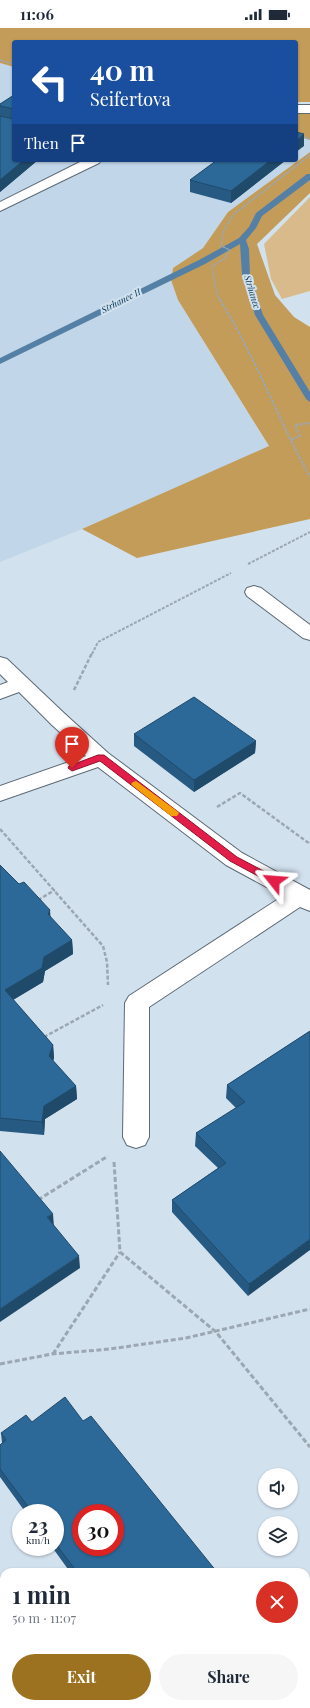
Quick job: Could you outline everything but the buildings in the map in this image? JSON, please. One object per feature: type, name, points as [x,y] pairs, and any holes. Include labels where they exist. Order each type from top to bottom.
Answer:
[{"type":"street","points":[[298,109],[310,109]]},
{"type":"street","points":[[0,207],[87,162]]},
{"type":"street","points":[[254,592],[310,634]]},
{"type":"street","points":[[0,663],[101,758],[234,859],[307,896]]},
{"type":"street","points":[[0,692],[22,684]]},
{"type":"street","points":[[0,794],[101,758]]},
{"type":"street","points":[[136,1137],[137,1002],[307,896]]},
{"type":"path","points":[[0,60],[12,63]]},
{"type":"path","points":[[310,155],[233,215],[223,232],[221,246],[230,250],[224,260],[212,266],[217,295],[235,324],[262,378],[290,440],[310,477]]},
{"type":"path","points":[[290,440],[300,436],[295,425],[310,422]]},
{"type":"path","points":[[246,565],[310,532]]},
{"type":"path","points":[[59,720],[98,642],[232,572]]},
{"type":"path","points":[[32,904],[55,890]]},
{"type":"path","points":[[38,1040],[108,1001]]},
{"type":"path","points":[[34,1202],[113,1152]]},
{"type":"path","points":[[52,1354],[120,1252]]},
{"type":"path","points":[[0,1364],[52,1354],[110,1349],[186,1338],[310,1309]]},
{"type":"shaded area","points":[[0,28],[310,28],[310,102],[298,102],[298,40],[12,40],[12,66],[0,63]]},
{"type":"shaded area","points":[[0,63],[12,66],[12,162],[296,162],[228,212],[203,248],[173,268],[171,280],[178,300],[269,447],[82,529],[0,562]]},
{"type":"shaded area","points":[[298,113],[310,113],[310,140],[298,137]]},
{"type":"shaded area","points":[[298,137],[310,140],[310,152],[298,161]]},
{"type":"shaded area","points":[[310,152],[310,193],[257,244],[275,295],[294,317],[310,327],[310,519],[137,558],[82,529],[269,446],[178,300],[171,280],[173,268],[203,248],[228,212]]},
{"type":"shaded area","points":[[310,197],[310,291],[282,299],[271,279],[264,244]]},
{"type":"waterway","name":"Strhanec","points":[[242,240],[252,228],[259,215],[310,176]]},
{"type":"waterway","name":"Strhanec II","points":[[0,361],[202,262],[242,240]]},
{"type":"waterway","name":"Strhanec","points":[[242,240],[245,249],[246,275],[259,315],[310,399]]},
{"type":"slow traffic","points":[[136,784],[174,813]]},
{"type":"route","points":[[72,768],[101,758],[234,859],[274,881]]}]
